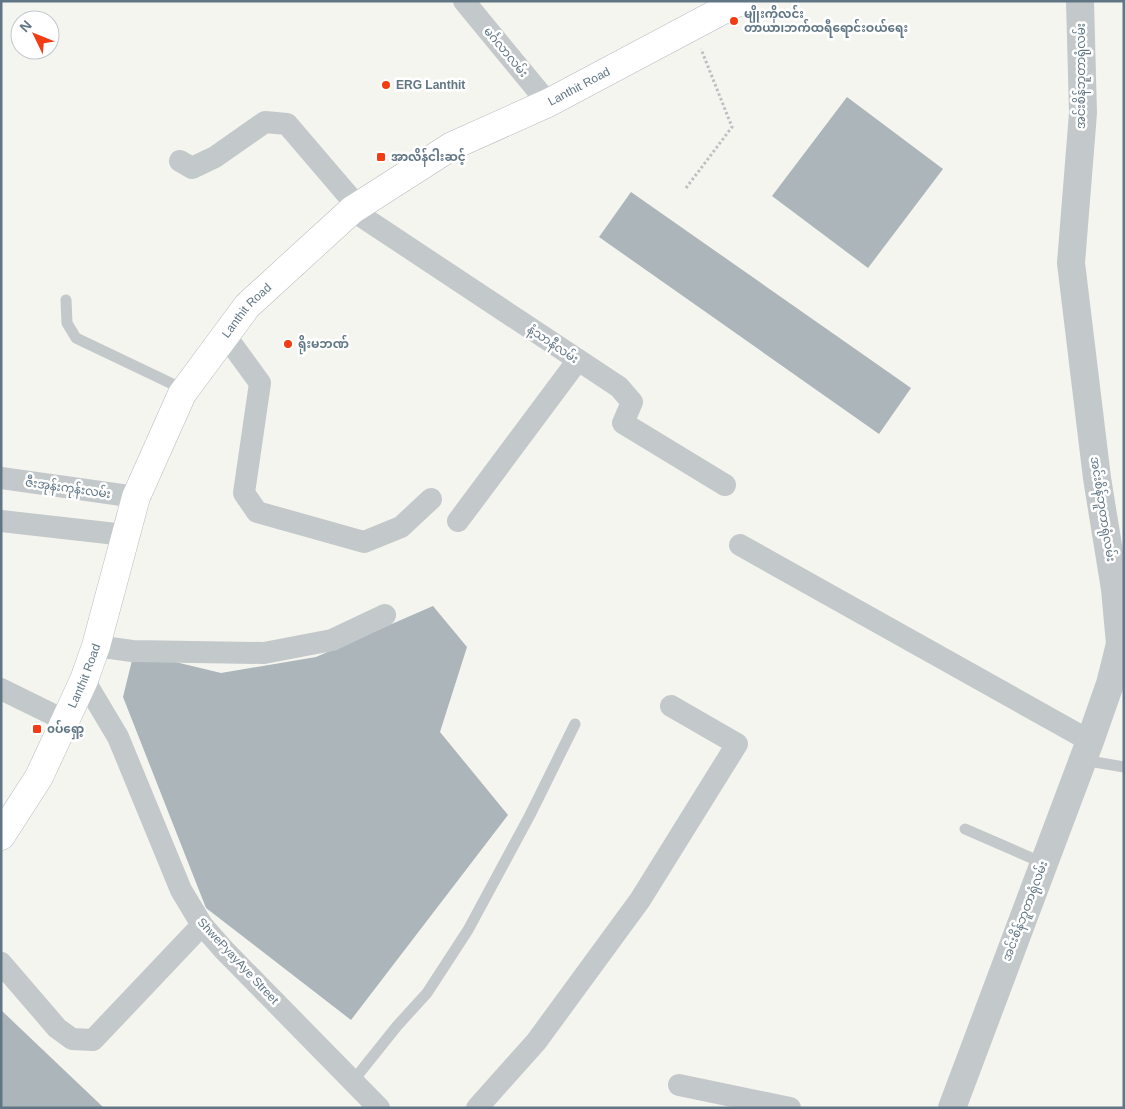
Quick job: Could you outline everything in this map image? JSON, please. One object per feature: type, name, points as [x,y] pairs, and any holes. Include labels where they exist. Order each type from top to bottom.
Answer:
[{"type":"main road","name":"Lanthit Road","points":[[1,836],[39,777],[84,680],[96,646],[136,497],[184,390],[247,306],[355,209],[452,146],[548,103],[740,1]]},
{"type":"street","name":"မင်္ဂလာလမ်း","points":[[464,1],[548,103]]},
{"type":"street","name":"အင်းစိန်ဘူတာရုံလမ်း","points":[[952,1108],[1086,751],[1117,682],[1120,644],[1116,598],[1097,478],[1071,263],[1083,113],[1080,1]]},
{"type":"street","name":"နံ့သာနီလမ်း","points":[[180,161],[192,168],[215,157],[266,122],[287,124],[355,209],[619,387],[632,402],[623,423],[725,485]]},
{"type":"street","points":[[225,335],[260,383],[244,492],[257,512],[364,542],[401,527],[430,499]]},
{"type":"street","points":[[458,521],[578,360]]},
{"type":"street","name":"ဇီးအုန်းကုန်းလမ်း","points":[[1,478],[136,497]]},
{"type":"street","points":[[1,521],[126,534]]},
{"type":"street","points":[[740,544],[1086,751]]},
{"type":"street","points":[[96,646],[132,651],[264,653],[332,640],[385,615]]},
{"type":"street","name":"ShwePyayAye Street","points":[[84,680],[118,737],[181,890],[202,925],[379,1108]]},
{"type":"street","points":[[1,689],[66,721]]},
{"type":"street","points":[[477,1108],[536,1042],[640,900],[737,744],[671,706]]},
{"type":"street","points":[[1,963],[57,1028],[72,1038],[93,1040],[202,925]]},
{"type":"street","points":[[679,1084],[790,1108]]},
{"type":"lane","points":[[66,300],[67,323],[76,338],[184,390]]},
{"type":"lane","points":[[353,1081],[396,1026],[428,993],[468,930],[530,815],[575,724]]},
{"type":"lane","points":[[1086,751],[1124,767]]},
{"type":"lane","points":[[964,829],[1044,863]]},
{"type":"path","points":[[686,188],[732,127],[692,27]]},
{"type":"building","points":[[847,97],[943,169],[868,268],[772,196]]},
{"type":"building","points":[[631,192],[911,388],[879,434],[599,237]]},
{"type":"building","points":[[433,606],[467,647],[440,732],[508,815],[351,1020],[206,908],[123,697],[134,652],[221,673],[316,657]]},
{"type":"building","points":[[1,1010],[104,1108],[1,1108]]},
{"type":"place","name":"မျိုးကိုလင်း တာယာ၊ဘက်ထရီရောင်းဝယ်ရေး","points":[[734,21]]},
{"type":"place","name":"ERG Lanthit","points":[[386,85]]},
{"type":"place","name":"အာလိန်ငါးဆင့်","points":[[381,157]]},
{"type":"place","name":"ရိုးမဘဏ်","points":[[288,344]]},
{"type":"place","name":"၀ပ်ရှော့","points":[[37,729]]}]
